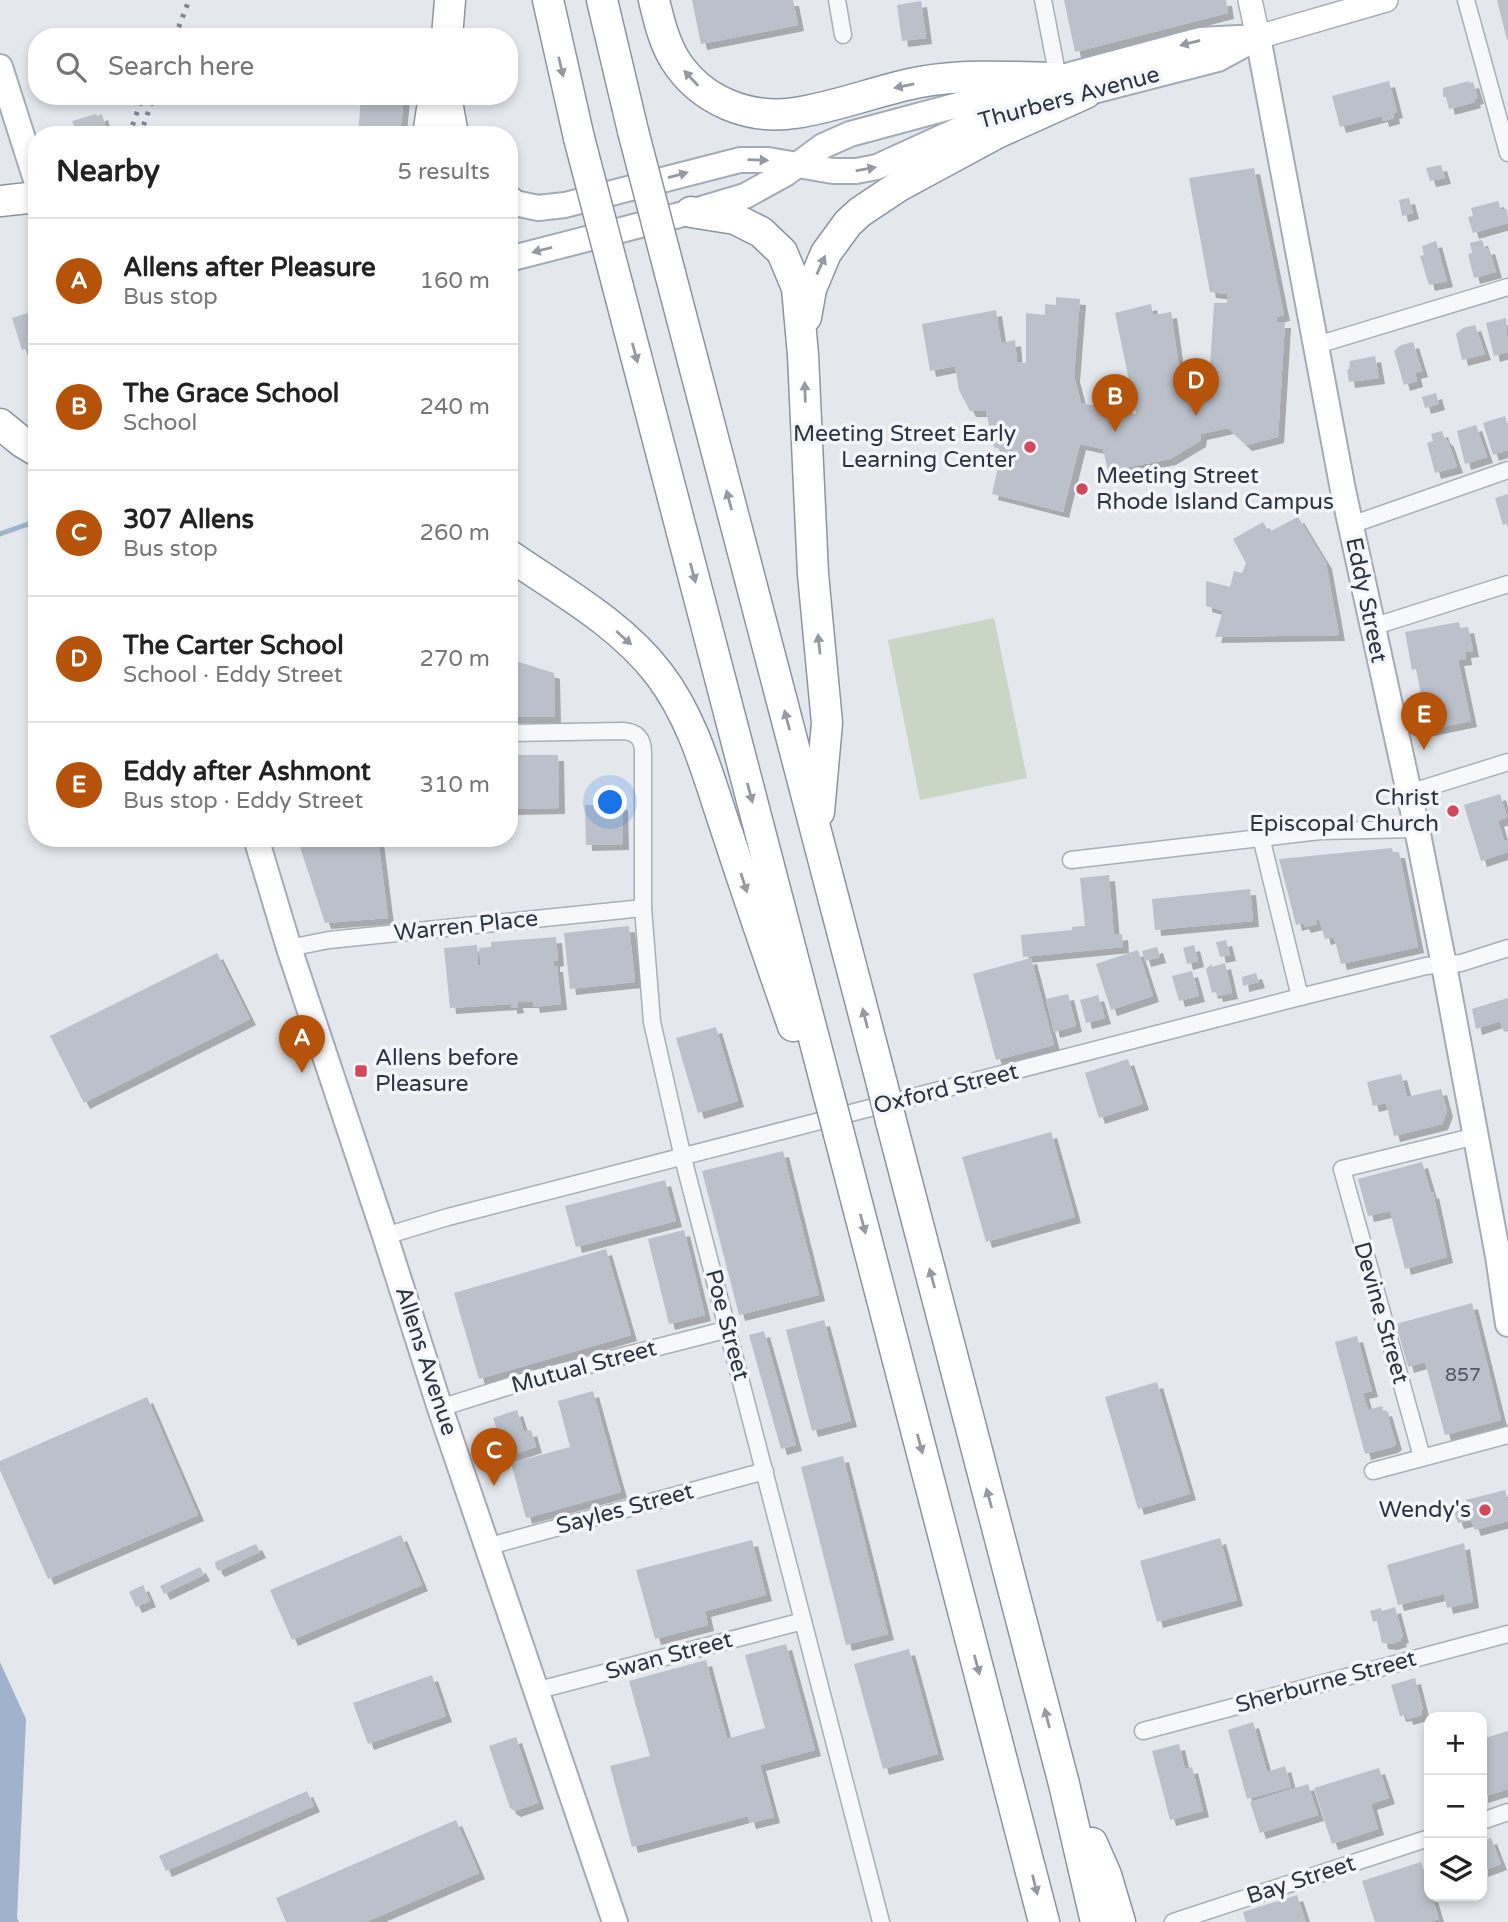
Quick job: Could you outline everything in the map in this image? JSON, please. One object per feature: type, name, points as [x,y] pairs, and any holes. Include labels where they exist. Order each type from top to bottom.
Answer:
[{"type":"highway","points":[[448,28],[450,0]]},
{"type":"highway","points":[[548,0],[579,138],[824,1097]]},
{"type":"highway","points":[[602,0],[633,131],[1064,1784],[1096,1922]]},
{"type":"highway","points":[[654,0],[667,43],[686,74],[727,105],[759,114],[775,115],[812,110],[891,88],[940,80],[1058,78]]},
{"type":"highway","points":[[803,355],[811,289],[826,253],[854,218],[885,194],[997,133],[1086,93]]},
{"type":"highway","points":[[429,126],[433,105]]},
{"type":"highway","points":[[448,105],[451,126]]},
{"type":"highway","points":[[0,201],[28,198]]},
{"type":"highway","points":[[691,212],[745,222],[769,238],[782,252],[797,288],[803,355],[813,574],[827,723],[817,834]]},
{"type":"highway","points":[[0,424],[28,445]]},
{"type":"highway","points":[[518,561],[598,617],[631,644],[670,690],[688,722],[824,1097],[854,1191],[1044,1922]]},
{"type":"highway","points":[[518,581],[555,594],[598,617]]},
{"type":"highway","points":[[1064,1784],[1106,1875],[1121,1922]]},
{"type":"main road","name":"Eddy Street","points":[[1250,0],[1351,525],[1417,829],[1476,1136],[1503,1255],[1508,1324]]},
{"type":"main road","name":"Thurbers Avenue","points":[[518,257],[691,212],[745,195],[772,182],[823,146],[850,134],[1200,40],[1258,37],[1385,0]]},
{"type":"main road","name":"Thurbers Avenue","points":[[518,204],[538,208],[565,205],[740,160],[768,160],[845,171],[877,167],[1007,110],[1218,60],[1258,37]]},
{"type":"main road","points":[[0,67],[28,155]]},
{"type":"main road","name":"Allens Avenue","points":[[259,847],[289,948],[440,1408],[614,1922]]},
{"type":"street","points":[[837,0],[843,34]]},
{"type":"street","points":[[1044,0],[1058,78]]},
{"type":"street","points":[[1466,0],[1508,153]]},
{"type":"street","points":[[1317,345],[1508,287]]},
{"type":"street","points":[[1351,525],[1508,470]]},
{"type":"street","points":[[1372,627],[1508,584]]},
{"type":"street","name":"Poe Street","points":[[518,733],[623,731],[638,736],[643,746],[643,908],[650,1010],[683,1158],[881,1922]]},
{"type":"street","points":[[1409,793],[1508,762]]},
{"type":"street","points":[[1071,860],[1261,836],[1320,831],[1417,829]]},
{"type":"street","points":[[1261,836],[1300,997]]},
{"type":"street","name":"Warren Place","points":[[289,948],[329,940],[643,908]]},
{"type":"street","name":"Oxford Street","points":[[385,1236],[448,1217],[1300,997],[1426,966],[1461,963],[1508,948]]},
{"type":"street","name":"Devine Street","points":[[1422,1457],[1342,1169],[1476,1136]]},
{"type":"street","name":"Mutual Street","points":[[440,1408],[529,1380],[729,1329]]},
{"type":"street","points":[[1373,1471],[1508,1435]]},
{"type":"street","name":"Sayles Street","points":[[486,1547],[765,1471]]},
{"type":"street","name":"Swan Street","points":[[535,1691],[803,1621]]},
{"type":"street","name":"Sherburne Street","points":[[1143,1731],[1508,1634]]},
{"type":"street","points":[[1487,1819],[1508,1812]]},
{"type":"street","name":"Bay Street","points":[[1173,1922],[1424,1840]]},
{"type":"green space","points":[[994,618],[1027,778],[920,800],[888,640]]},
{"type":"water","points":[[0,1662],[26,1719],[17,1918],[19,1922],[0,1922]]},
{"type":"building","points":[[692,0],[793,0],[798,25],[701,44]]},
{"type":"building","points":[[1064,0],[1226,0],[1228,13],[1075,52]]},
{"type":"building","points":[[1497,0],[1508,0],[1508,40],[1507,40]]},
{"type":"building","points":[[921,1],[926,38],[902,41],[897,5]]},
{"type":"building","points":[[1389,81],[1397,112],[1393,113],[1394,118],[1383,121],[1382,116],[1340,127],[1332,96]]},
{"type":"building","points":[[1473,82],[1478,98],[1474,99],[1475,102],[1449,109],[1446,97],[1443,97],[1443,88]]},
{"type":"building","points":[[360,105],[403,105],[401,126],[359,126]]},
{"type":"building","points":[[102,114],[105,126],[74,126],[72,121]]},
{"type":"building","points":[[1441,165],[1445,178],[1430,181],[1426,168]]},
{"type":"building","points":[[1254,168],[1284,315],[1276,317],[1277,322],[1285,322],[1278,437],[1246,445],[1228,428],[1201,434],[1200,441],[1170,459],[1108,471],[1103,449],[1080,444],[1063,512],[992,494],[1002,450],[994,447],[986,411],[970,411],[959,390],[955,366],[930,371],[922,324],[996,310],[1001,343],[1015,340],[1017,362],[1026,363],[1026,313],[1045,315],[1045,304],[1056,305],[1056,297],[1080,299],[1074,376],[1081,403],[1136,414],[1115,313],[1151,304],[1153,315],[1171,312],[1178,361],[1194,402],[1208,399],[1214,303],[1227,303],[1227,294],[1210,292],[1189,178]]},
{"type":"building","points":[[1409,198],[1413,213],[1402,216],[1399,200]]},
{"type":"building","points":[[1498,201],[1501,210],[1507,209],[1508,223],[1473,233],[1468,217],[1473,216],[1471,208]]},
{"type":"building","points":[[1482,240],[1485,249],[1489,248],[1496,272],[1474,278],[1468,254],[1472,253],[1470,243]]},
{"type":"building","points":[[1436,241],[1447,281],[1429,285],[1420,256],[1424,255],[1422,246]]},
{"type":"building","points":[[28,313],[28,348],[22,350],[12,318]]},
{"type":"building","points":[[1506,318],[1508,352],[1494,356],[1486,323]]},
{"type":"building","points":[[1475,325],[1485,354],[1462,360],[1456,334],[1463,328]]},
{"type":"building","points":[[1413,342],[1422,371],[1415,373],[1417,381],[1404,385],[1394,351],[1401,345]]},
{"type":"building","points":[[1375,356],[1379,378],[1349,382],[1347,370],[1350,361]]},
{"type":"building","points":[[1436,393],[1439,404],[1425,408],[1422,397]]},
{"type":"building","points":[[1505,416],[1508,450],[1493,455],[1483,423]]},
{"type":"building","points":[[1476,425],[1487,457],[1465,464],[1457,431]]},
{"type":"building","points":[[1442,431],[1457,467],[1435,473],[1427,443],[1433,441],[1431,434]]},
{"type":"building","points":[[1508,494],[1508,523],[1503,525],[1495,498]]},
{"type":"building","points":[[1298,517],[1326,563],[1339,635],[1215,637],[1223,611],[1206,606],[1206,581],[1230,587],[1234,571],[1242,573],[1246,563],[1233,539],[1263,522],[1269,532]]},
{"type":"building","points":[[1459,622],[1460,628],[1468,627],[1473,651],[1465,652],[1466,659],[1458,660],[1471,721],[1428,730],[1416,669],[1412,670],[1405,632]]},
{"type":"building","points":[[518,662],[554,673],[555,717],[518,717]]},
{"type":"building","points":[[518,755],[558,755],[559,808],[518,809]]},
{"type":"building","points":[[1500,794],[1507,817],[1498,821],[1504,841],[1508,840],[1508,852],[1481,861],[1464,805]]},
{"type":"building","points":[[622,804],[623,844],[586,845],[585,805]]},
{"type":"building","points":[[300,847],[379,847],[388,918],[325,923]]},
{"type":"building","points":[[1392,848],[1393,852],[1399,852],[1418,947],[1341,964],[1334,937],[1325,939],[1319,919],[1316,920],[1317,924],[1305,927],[1303,923],[1296,925],[1279,859]]},
{"type":"building","points":[[1109,875],[1114,935],[1122,934],[1123,947],[1023,957],[1021,935],[1072,930],[1072,927],[1085,926],[1080,878]]},
{"type":"building","points":[[1250,889],[1253,921],[1155,930],[1152,899]]},
{"type":"building","points":[[629,926],[635,982],[570,989],[564,933]]},
{"type":"building","points":[[556,937],[558,960],[554,961],[554,966],[557,966],[561,1004],[534,1007],[533,1002],[517,1002],[518,1007],[511,1008],[511,1004],[450,1008],[444,948],[477,945],[478,965],[481,965],[479,948],[491,947],[491,942]]},
{"type":"building","points":[[1226,940],[1230,955],[1220,957],[1216,942]]},
{"type":"building","points":[[1194,945],[1198,961],[1187,964],[1183,948]]},
{"type":"building","points":[[1157,947],[1160,957],[1145,961],[1142,951]]},
{"type":"building","points":[[1138,950],[1153,996],[1111,1010],[1096,964]]},
{"type":"building","points":[[217,953],[250,1019],[84,1103],[50,1036]]},
{"type":"building","points":[[1031,958],[1054,1045],[996,1060],[973,974]]},
{"type":"building","points":[[1225,963],[1232,993],[1217,996],[1216,992],[1212,993],[1206,969],[1212,964],[1212,967]]},
{"type":"building","points":[[1192,971],[1199,996],[1179,1001],[1172,976]]},
{"type":"building","points":[[1256,973],[1259,982],[1243,986],[1242,977]]},
{"type":"building","points":[[1068,994],[1076,1026],[1054,1032],[1046,999]]},
{"type":"building","points":[[1098,995],[1105,1018],[1086,1023],[1080,1000]]},
{"type":"building","points":[[1508,998],[1508,1031],[1504,1032],[1500,1021],[1476,1029],[1472,1009]]},
{"type":"building","points":[[716,1027],[738,1101],[698,1113],[676,1038]]},
{"type":"building","points":[[1128,1059],[1143,1104],[1099,1118],[1085,1073]]},
{"type":"building","points":[[1401,1074],[1407,1097],[1441,1089],[1447,1111],[1442,1124],[1394,1136],[1386,1103],[1373,1106],[1367,1082]]},
{"type":"building","points":[[1051,1132],[1075,1217],[986,1242],[962,1157]]},
{"type":"building","points":[[783,1151],[819,1295],[739,1315],[702,1171]]},
{"type":"building","points":[[1422,1162],[1431,1193],[1433,1192],[1447,1257],[1405,1269],[1390,1211],[1368,1216],[1358,1179]]},
{"type":"building","points":[[665,1180],[676,1221],[576,1247],[565,1206]]},
{"type":"building","points":[[684,1230],[705,1315],[669,1324],[648,1239]]},
{"type":"building","points":[[606,1249],[631,1335],[479,1379],[454,1293]]},
{"type":"building","points":[[1472,1303],[1501,1420],[1445,1435],[1425,1362],[1408,1367],[1396,1324]]},
{"type":"building","points":[[824,1320],[851,1421],[812,1431],[786,1330]]},
{"type":"building","points":[[764,1331],[796,1445],[781,1449],[749,1335]]},
{"type":"building","points":[[1357,1336],[1372,1391],[1363,1393],[1368,1410],[1382,1406],[1383,1411],[1386,1410],[1396,1444],[1365,1454],[1335,1342]]},
{"type":"building","points":[[1157,1382],[1190,1494],[1138,1509],[1105,1397]]},
{"type":"building","points":[[593,1391],[621,1492],[526,1518],[511,1463],[570,1447],[558,1401]]},
{"type":"building","points":[[147,1397],[198,1515],[48,1579],[0,1470],[0,1461]]},
{"type":"building","points":[[517,1410],[524,1432],[531,1430],[536,1447],[506,1457],[493,1418]]},
{"type":"building","points":[[843,1456],[888,1634],[846,1645],[801,1467]]},
{"type":"building","name":"Wendy's","points":[[1505,1490],[1508,1521],[1475,1530],[1471,1520],[1458,1523],[1454,1512],[1468,1508],[1466,1500]]},
{"type":"building","points":[[401,1535],[422,1585],[292,1640],[270,1590]]},
{"type":"building","points":[[1220,1538],[1237,1600],[1157,1622],[1140,1561]]},
{"type":"building","points":[[752,1540],[766,1595],[705,1611],[708,1625],[655,1639],[636,1570]]},
{"type":"building","points":[[1464,1543],[1473,1602],[1447,1608],[1444,1594],[1398,1605],[1387,1565]]},
{"type":"building","points":[[256,1544],[260,1552],[219,1571],[216,1568],[215,1562]]},
{"type":"building","points":[[200,1567],[204,1575],[164,1594],[160,1586]]},
{"type":"building","points":[[143,1585],[150,1601],[136,1607],[129,1592]]},
{"type":"building","points":[[1395,1607],[1403,1637],[1400,1638],[1401,1641],[1391,1644],[1382,1643],[1377,1621],[1373,1622],[1370,1611]]},
{"type":"building","points":[[786,1644],[815,1750],[760,1765],[774,1817],[750,1823],[748,1816],[632,1847],[610,1766],[650,1756],[629,1681],[706,1660],[727,1739],[765,1728],[745,1655]]},
{"type":"building","points":[[909,1649],[938,1754],[883,1769],[854,1664]]},
{"type":"building","points":[[432,1675],[446,1716],[368,1744],[353,1703]]},
{"type":"building","points":[[1415,1678],[1423,1710],[1422,1715],[1407,1719],[1406,1715],[1400,1716],[1391,1685]]},
{"type":"building","points":[[1253,1722],[1267,1772],[1285,1766],[1291,1787],[1247,1799],[1228,1730]]},
{"type":"building","points":[[1508,1731],[1508,1789],[1487,1795],[1487,1775],[1487,1737]]},
{"type":"building","points":[[516,1737],[538,1803],[515,1811],[510,1808],[489,1746]]},
{"type":"building","points":[[1179,1744],[1185,1769],[1192,1767],[1203,1811],[1170,1820],[1152,1751]]},
{"type":"building","points":[[1379,1768],[1389,1798],[1371,1804],[1378,1829],[1332,1844],[1314,1788]]},
{"type":"building","points":[[1308,1784],[1318,1815],[1260,1833],[1250,1802]]},
{"type":"building","points":[[307,1791],[314,1806],[166,1871],[159,1856]]},
{"type":"building","points":[[456,1820],[479,1873],[366,1922],[286,1922],[276,1898]]},
{"type":"building","points":[[1491,1838],[1501,1864],[1487,1869],[1487,1839]]},
{"type":"building","points":[[1421,1862],[1424,1872],[1424,1901],[1434,1901],[1439,1919],[1429,1922],[1375,1922],[1362,1881]]},
{"type":"building","points":[[1297,1895],[1306,1922],[1246,1922],[1243,1912]]},
{"type":"waterway","points":[[0,534],[28,524]]},
{"type":"railway","points":[[178,28],[189,0]]},
{"type":"railway","points":[[132,126],[140,105]]},
{"type":"railway","points":[[143,126],[151,105]]},
{"type":"place","name":"The Carter School","points":[[1196,416]]},
{"type":"place","name":"The Grace School","points":[[1115,432]]},
{"type":"place","name":"Meeting Street Early Learning Center","points":[[1030,447]]},
{"type":"place","name":"Meeting Street Rhode Island Campus","points":[[1082,489]]},
{"type":"place","name":"Eddy after Ashmont","points":[[1424,750]]},
{"type":"place","name":"Christ Episcopal Church","points":[[1453,811]]},
{"type":"place","name":"Allens before Pleasure","points":[[361,1071]]},
{"type":"place","name":"Allens after Pleasure","points":[[302,1073]]},
{"type":"place","name":"307 Allens","points":[[494,1486]]},
{"type":"place","name":"Wendy's","points":[[1485,1510]]}]
